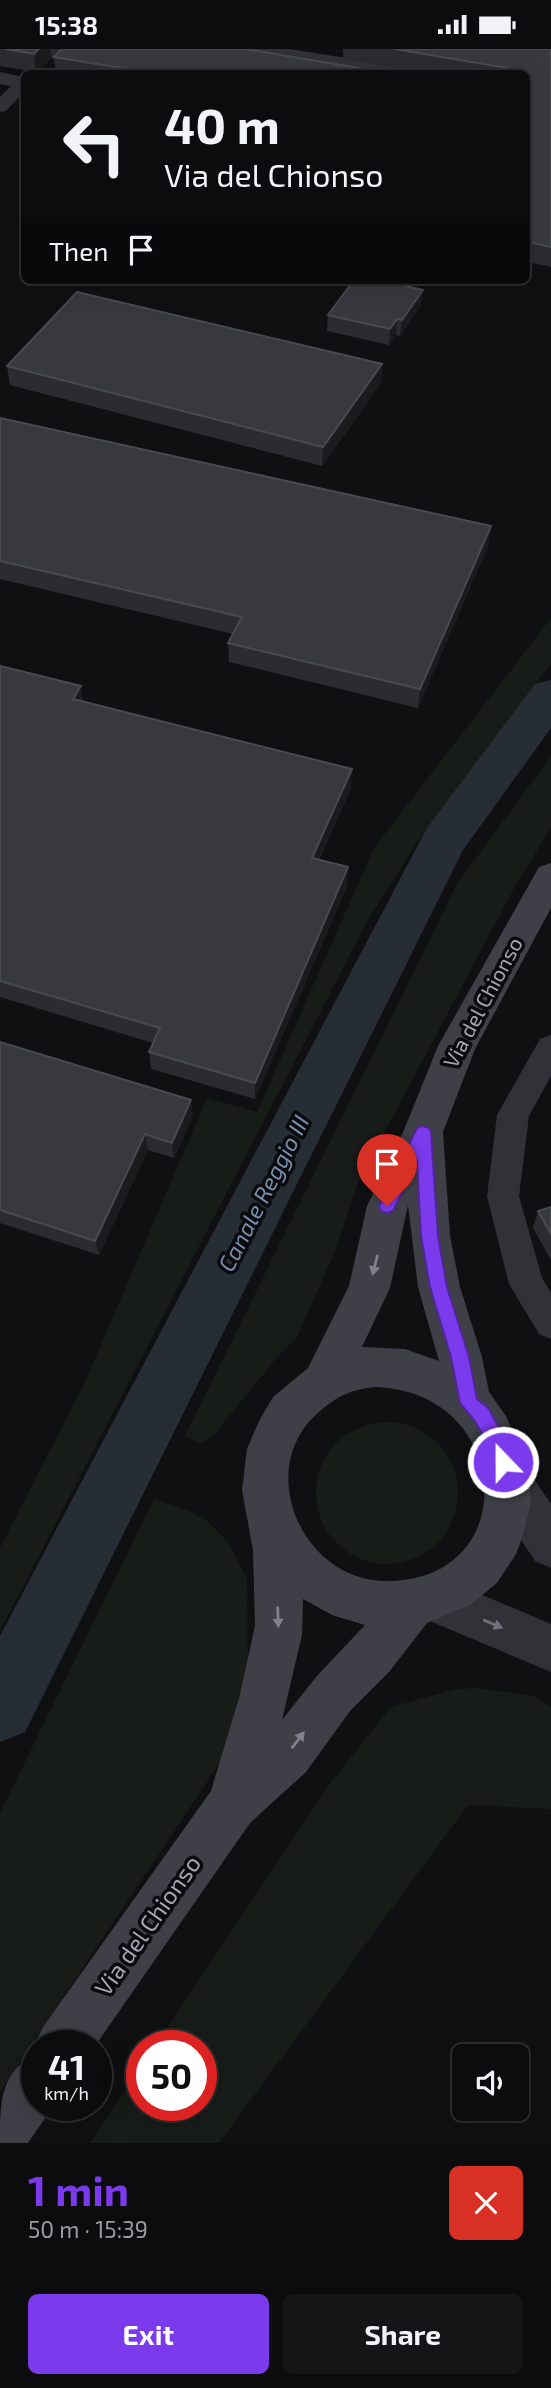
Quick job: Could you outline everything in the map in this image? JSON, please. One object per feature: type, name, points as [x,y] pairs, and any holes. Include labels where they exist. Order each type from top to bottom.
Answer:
[{"type":"main road","name":"Via del Chionso","points":[[324,1381],[369,1288],[387,1206],[423,1132],[457,1046],[551,876]]},
{"type":"main road","name":"Via del Chionso","points":[[423,1132],[429,1236],[439,1287],[460,1357],[469,1403]]},
{"type":"main road","name":"Via del Chionso","points":[[232,1805],[263,1706],[279,1627],[273,1525],[265,1490],[267,1457],[285,1417],[299,1399],[324,1381],[356,1369],[391,1366],[424,1373],[456,1390],[481,1414],[499,1445],[508,1480],[507,1510],[499,1538],[462,1585],[423,1602],[376,1606],[343,1597],[313,1579],[289,1554],[273,1525]]},
{"type":"main road","name":"Via del Chionso","points":[[73,2030],[232,1805],[288,1753],[333,1694],[423,1602]]},
{"type":"main road","points":[[0,2134],[21,2104]]},
{"type":"street","points":[[250,49],[380,70]]},
{"type":"street","points":[[0,79],[21,82]]},
{"type":"street","points":[[508,1480],[551,1545]]},
{"type":"street","points":[[423,1602],[551,1648]]},
{"type":"lane","points":[[0,107],[21,86]]},
{"type":"lane","points":[[551,1048],[513,1115],[503,1196],[526,1284],[551,1322]]},
{"type":"shaded area","points":[[551,618],[551,663],[418,841],[369,918],[0,1631],[0,1548],[86,1380],[207,1098],[257,1112],[374,848]]},
{"type":"shaded area","points":[[551,756],[551,828],[518,881],[357,1184],[336,1249],[296,1339],[278,1356],[213,1436],[200,1443],[185,1436],[457,884]]},
{"type":"shaded area","points":[[387,1422],[414,1428],[437,1443],[452,1466],[458,1493],[452,1520],[437,1543],[414,1558],[387,1564],[360,1558],[337,1543],[322,1520],[316,1493],[322,1466],[337,1443],[360,1428]]},
{"type":"shaded area","points":[[154,1499],[190,1511],[208,1522],[228,1542],[247,1580],[248,1691],[219,1764],[41,2030],[21,2030],[21,2061],[0,2092],[0,1813]]},
{"type":"shaded area","points":[[478,1688],[533,1696],[551,1706],[551,1809],[468,1805],[219,2143],[90,2143],[105,2121],[112,2121],[112,2110],[126,2089],[126,2121],[217,2121],[217,2030],[166,2030],[332,1781],[391,1707],[456,1689]]},
{"type":"building","points":[[5,49],[39,49],[34,54]]},
{"type":"building","points":[[62,49],[245,49],[359,68],[134,70],[54,57]]},
{"type":"building","points":[[395,49],[551,49],[551,247],[530,243],[530,70]]},
{"type":"building","points":[[351,284],[397,284],[423,290],[402,320],[397,319],[390,329],[328,315]]},
{"type":"building","points":[[77,292],[382,364],[323,447],[7,366]]},
{"type":"building","points":[[0,418],[491,526],[420,689],[228,643],[242,617],[0,561]]},
{"type":"building","points":[[0,666],[81,686],[73,699],[352,769],[312,858],[348,867],[255,1083],[149,1052],[160,1028],[0,981]]},
{"type":"building","points":[[0,1042],[191,1100],[172,1143],[145,1134],[95,1241],[0,1210]]},
{"type":"building","points":[[551,1207],[551,1234],[538,1211]]},
{"type":"waterway","name":"Canale Reggio III","points":[[0,1707],[444,841],[551,695]]},
{"type":"route","points":[[387,1206],[423,1132],[429,1192],[429,1236],[439,1287],[460,1357],[469,1403],[481,1414],[499,1445],[503,1462]]}]
